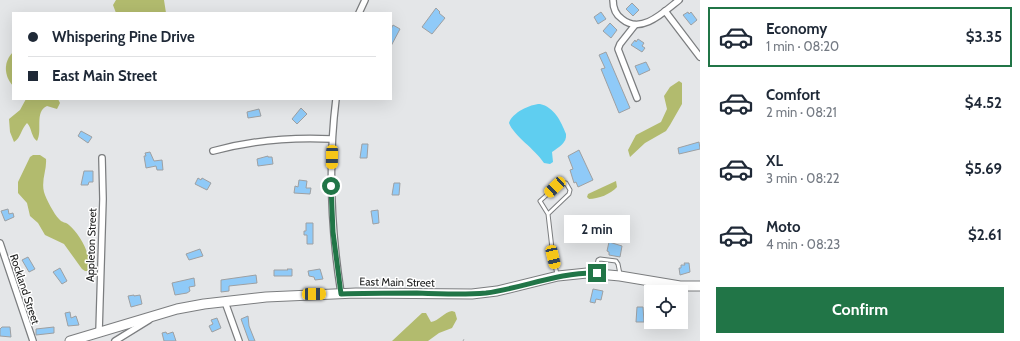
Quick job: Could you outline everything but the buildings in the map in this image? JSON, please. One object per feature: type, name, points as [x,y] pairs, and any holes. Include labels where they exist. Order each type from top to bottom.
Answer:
[{"type":"main road","name":"East Main Street","points":[[71,341],[159,314],[188,307],[282,296],[484,293],[558,276],[595,273],[680,286],[700,286]]},
{"type":"street","points":[[359,12],[364,0]]},
{"type":"street","points":[[613,0],[614,8],[619,17],[627,23],[635,25],[647,22],[679,0]]},
{"type":"street","points":[[665,11],[700,57]]},
{"type":"street","points":[[635,25],[620,44],[618,49],[636,98]]},
{"type":"street","points":[[336,100],[332,139],[331,186],[333,232],[341,294]]},
{"type":"street","points":[[213,151],[267,140],[309,138],[332,139]]},
{"type":"street","name":"Appleton Street","points":[[99,332],[103,199],[102,158]]},
{"type":"street","name":"Rockland Street","points":[[0,243],[33,341]]},
{"type":"street","points":[[225,302],[239,341]]},
{"type":"street","points":[[115,341],[159,314]]},
{"type":"lane","points":[[548,214],[569,194],[570,190],[566,183],[559,184],[540,201],[548,214],[553,257],[558,276]]},
{"type":"lane","points":[[595,273],[598,260],[600,259],[616,261],[620,276]]},
{"type":"green space","points":[[116,0],[164,0],[166,12],[116,12],[113,5]]},
{"type":"green space","points":[[12,53],[12,85],[6,73],[6,65]]},
{"type":"green space","points":[[679,81],[682,83],[682,104],[670,125],[666,131],[645,143],[630,157],[628,150],[636,135],[661,122],[667,109],[664,96],[670,87]]},
{"type":"green space","points":[[25,100],[58,100],[60,103],[57,109],[47,106],[43,109],[40,117],[39,137],[37,141],[27,123],[14,142],[10,132],[9,119],[20,110]]},
{"type":"green space","points":[[33,155],[40,155],[46,159],[43,183],[45,195],[57,217],[68,224],[81,240],[89,259],[88,271],[82,269],[64,244],[45,235],[38,223],[30,216],[27,203],[18,193],[18,182],[30,157]]},
{"type":"green space","points":[[616,181],[617,187],[608,194],[593,199],[589,199],[587,197],[588,194]]},
{"type":"green space","points":[[452,311],[455,312],[457,319],[452,328],[439,333],[428,341],[392,341],[422,313],[426,313],[431,322]]},
{"type":"water","points":[[536,104],[540,104],[553,111],[562,124],[566,134],[564,142],[552,152],[553,162],[550,164],[544,163],[515,133],[509,123],[517,113]]},
{"type":"route","points":[[331,186],[333,232],[341,294],[484,293],[567,274],[597,273]]}]
